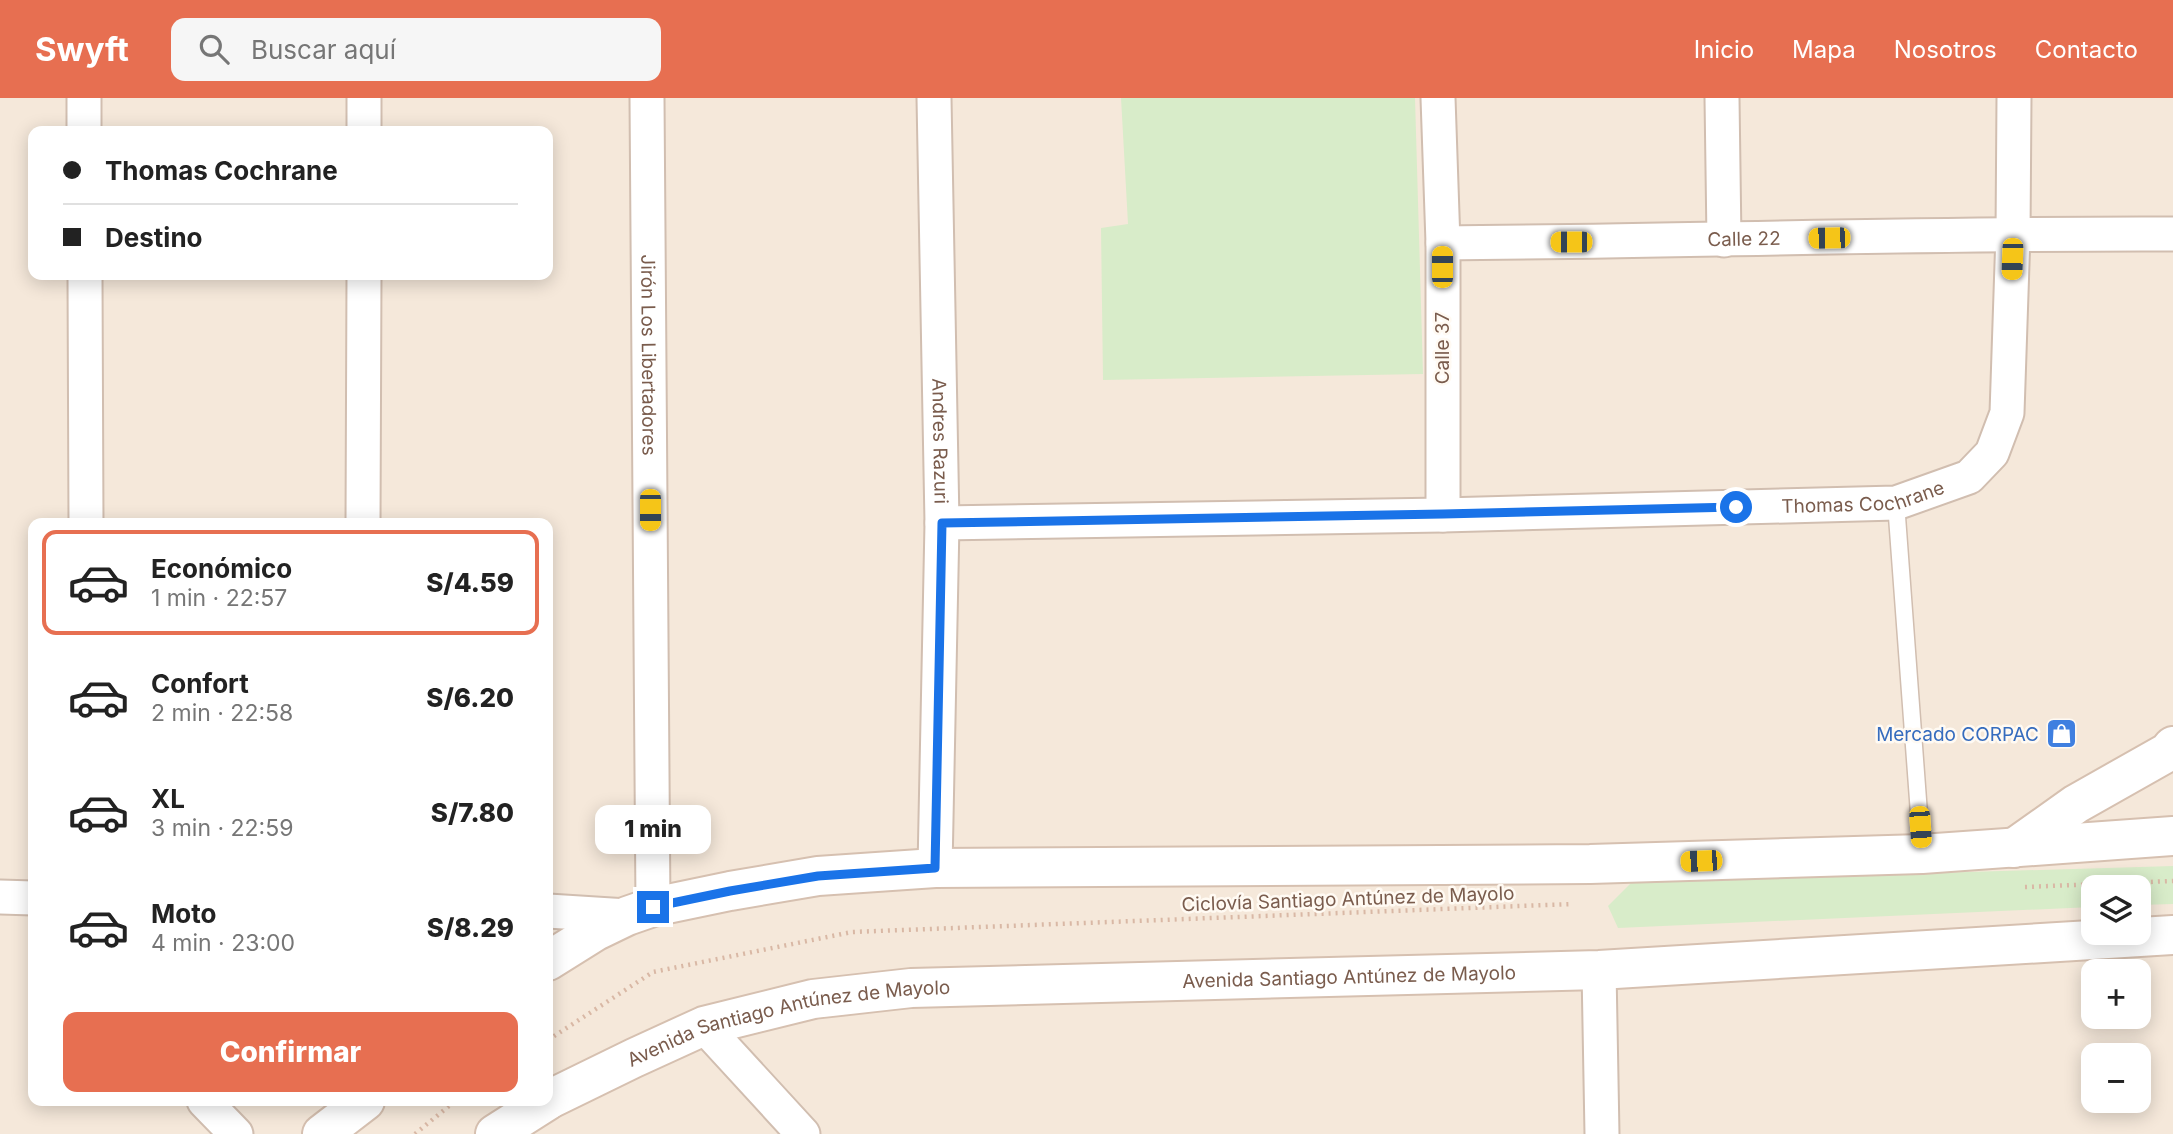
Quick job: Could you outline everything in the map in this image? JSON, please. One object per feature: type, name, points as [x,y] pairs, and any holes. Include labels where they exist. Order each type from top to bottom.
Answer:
[{"type":"main road","points":[[2014,848],[2076,804],[2168,752],[2173,746]]},
{"type":"main road","points":[[553,958],[596,931],[640,912],[730,891],[818,876],[935,868],[1590,864],[1922,854],[2173,836]]},
{"type":"main road","name":"Avenida Santiago Antúnez de Mayolo","points":[[2151,936],[2173,935]]},
{"type":"main road","name":"Avenida Santiago Antúnez de Mayolo","points":[[553,1098],[704,1026],[813,999],[911,988],[1599,970],[2081,940]]},
{"type":"main road","points":[[2120,945],[2173,958]]},
{"type":"main road","points":[[322,1134],[358,1106]]},
{"type":"main road","name":"Avenida Santiago Antúnez de Mayolo","points":[[495,1134],[539,1106]]},
{"type":"street","points":[[84,98],[84,126]]},
{"type":"street","points":[[364,98],[364,126]]},
{"type":"street","name":"Jirón Los Libertadores","points":[[640,912],[647,98]]},
{"type":"street","name":"Andres Razuri","points":[[934,98],[942,523],[935,868]]},
{"type":"street","name":"Calle 37","points":[[1438,98],[1443,243],[1443,514]]},
{"type":"street","points":[[1722,98],[1724,240]]},
{"type":"street","name":"Thomas Cochrane","points":[[942,523],[1896,503],[1969,477],[1992,453],[2007,413],[2014,98]]},
{"type":"street","name":"Calle 22","points":[[1443,243],[2173,234]]},
{"type":"street","points":[[85,280],[86,518]]},
{"type":"street","points":[[363,518],[364,280]]},
{"type":"street","points":[[0,897],[28,898]]},
{"type":"street","points":[[553,911],[640,912]]},
{"type":"street","points":[[1599,970],[1602,1134]]},
{"type":"street","points":[[704,1026],[803,1134]]},
{"type":"street","points":[[209,1106],[236,1134]]},
{"type":"lane","points":[[1896,503],[1922,854]]},
{"type":"path","points":[[2020,887],[2173,881]]},
{"type":"path","name":"Ciclovía Santiago Antúnez de Mayolo","points":[[553,1037],[653,972],[852,932],[1575,904]]},
{"type":"path","points":[[415,1134],[449,1106]]},
{"type":"shaded area","points":[[0,98],[2173,98],[2173,1134],[0,1134]]},
{"type":"green space","points":[[1121,98],[1415,98],[1423,374],[1103,380],[1101,228],[1128,224]]},
{"type":"green space","points":[[2173,866],[2173,904],[2151,905],[2151,875],[2081,875],[2081,908],[1618,928],[1608,906],[1632,882]]},
{"type":"place","name":"Mercado CORPAC","points":[[2062,734]]},
{"type":"route","points":[[653,907],[818,876],[935,868],[942,523],[1736,507]]}]
